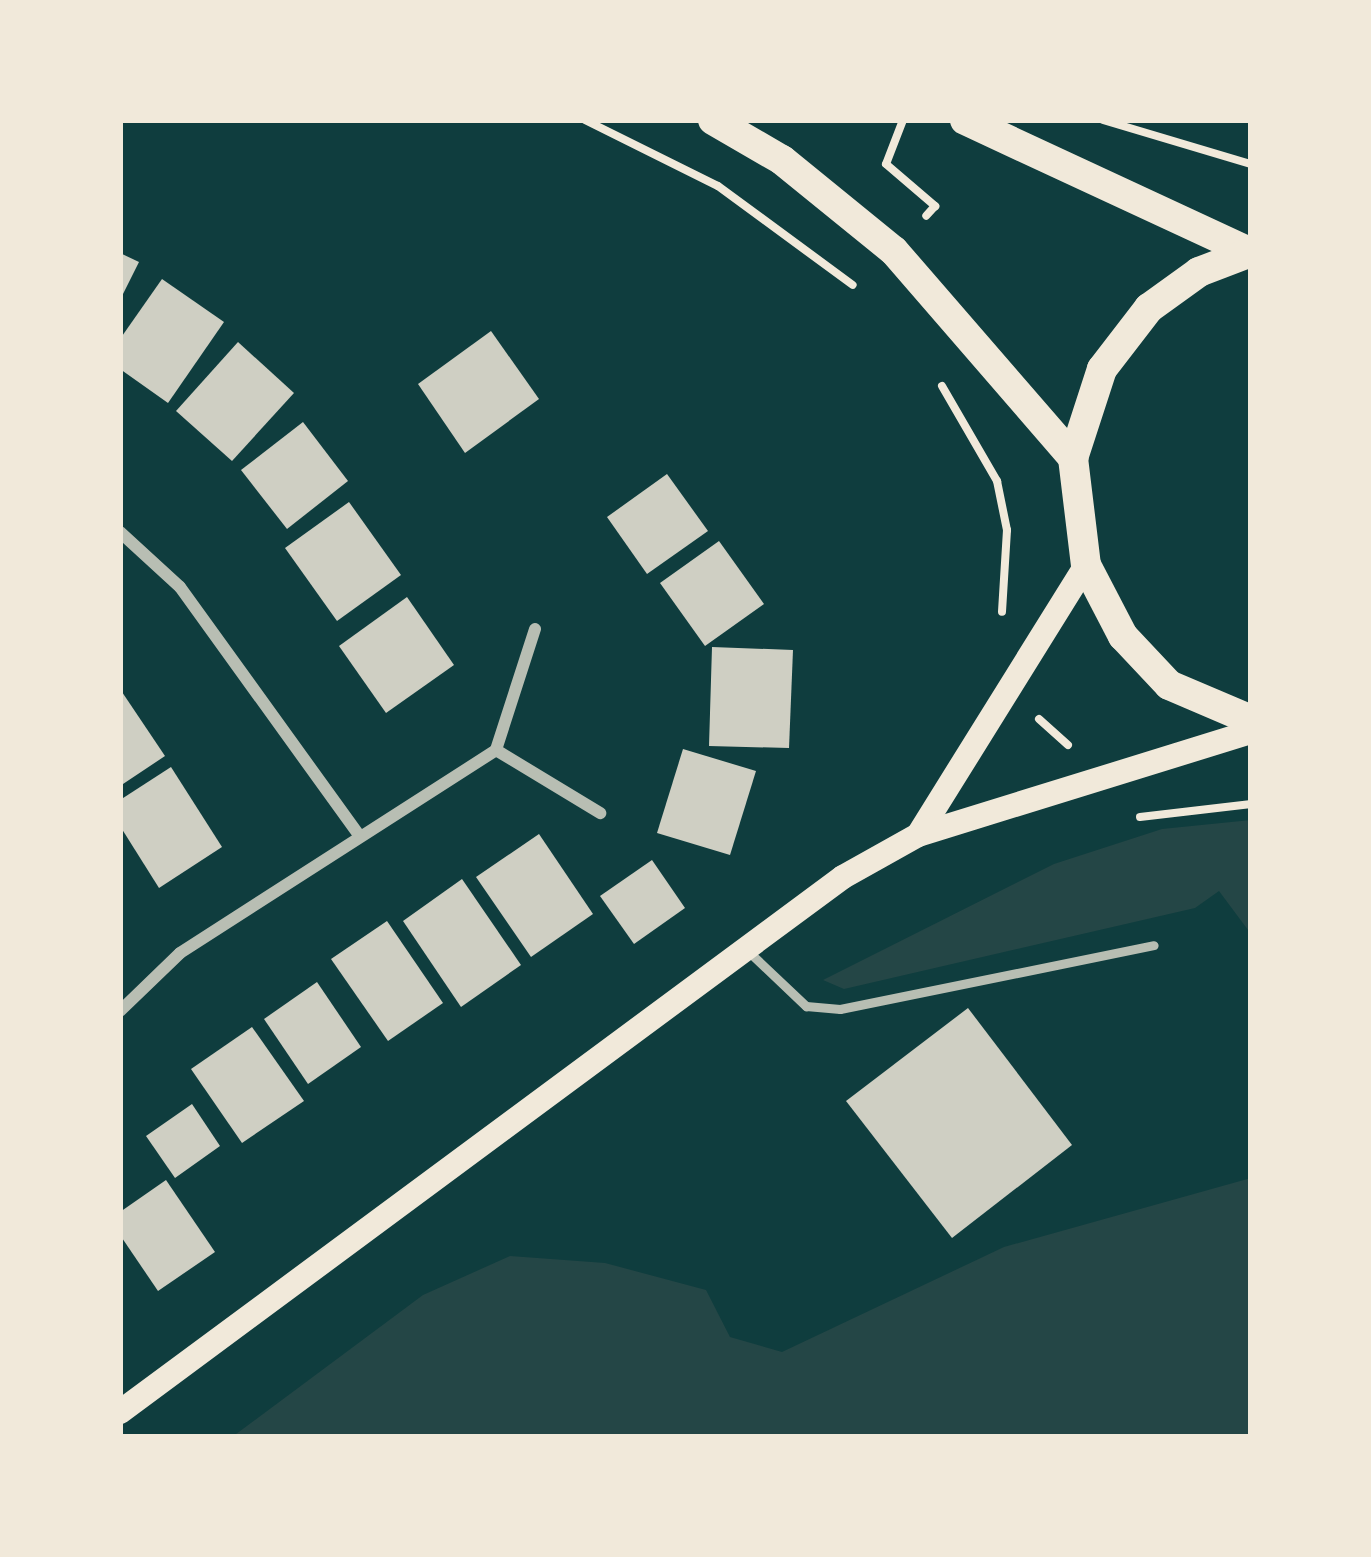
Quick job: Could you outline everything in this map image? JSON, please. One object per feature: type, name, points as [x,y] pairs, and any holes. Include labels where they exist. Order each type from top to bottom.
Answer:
[{"type":"main road","points":[[713,120],[782,160],[894,251],[1073,458]]},
{"type":"main road","points":[[965,120],[1250,252]]},
{"type":"main road","points":[[1250,252],[1198,272],[1149,308],[1102,369],[1073,458],[1085,565],[1123,636],[1169,685],[1251,720]]},
{"type":"main road","points":[[918,835],[1085,565]]},
{"type":"main road","points":[[120,1412],[843,877],[918,835],[1251,732]]},
{"type":"street","points":[[120,532],[180,587],[358,835]]},
{"type":"street","points":[[120,1011],[179,953],[496,750],[535,629]]},
{"type":"street","points":[[496,750],[600,813]]},
{"type":"lane","points":[[746,948],[806,1006],[840,1009],[1154,945]]},
{"type":"path","points":[[585,120],[718,186],[859,290]]},
{"type":"path","points":[[1103,120],[1251,164]]},
{"type":"path","points":[[938,380],[998,481],[1008,580],[998,631]]},
{"type":"shaded area","points":[[1251,820],[1251,934],[1219,891],[1195,908],[844,989],[823,980],[1054,864],[1162,829]]},
{"type":"shaded area","points":[[1251,1178],[1251,1437],[232,1437],[423,1295],[510,1256],[605,1263],[706,1290],[730,1337],[782,1352],[1004,1247]]},
{"type":"building","points":[[120,253],[139,262],[120,300]]},
{"type":"building","points":[[162,279],[224,322],[168,403],[120,369],[120,339]]},
{"type":"building","points":[[491,331],[539,399],[465,453],[418,384]]},
{"type":"building","points":[[238,342],[294,393],[232,461],[176,411]]},
{"type":"building","points":[[303,422],[348,481],[287,529],[241,470]]},
{"type":"building","points":[[667,474],[708,531],[647,574],[607,517]]},
{"type":"building","points":[[349,502],[401,575],[337,621],[285,548]]},
{"type":"building","points":[[719,541],[764,604],[705,646],[660,583]]},
{"type":"building","points":[[407,597],[454,665],[386,713],[339,646]]},
{"type":"building","points":[[712,647],[793,650],[789,748],[709,746]]},
{"type":"building","points":[[120,689],[165,756],[120,786]]},
{"type":"building","points":[[683,749],[756,771],[730,855],[657,833]]},
{"type":"building","points":[[171,767],[222,847],[159,888],[120,826],[120,800]]},
{"type":"building","points":[[539,834],[593,914],[531,957],[476,877]]},
{"type":"building","points":[[652,860],[685,908],[634,944],[600,896]]},
{"type":"building","points":[[462,879],[521,965],[461,1007],[403,921]]},
{"type":"building","points":[[387,921],[443,1003],[388,1041],[331,959]]},
{"type":"building","points":[[317,982],[361,1047],[308,1084],[264,1019]]},
{"type":"building","points":[[968,1008],[1072,1145],[952,1238],[846,1101]]},
{"type":"building","points":[[252,1027],[304,1101],[242,1143],[191,1069]]},
{"type":"building","points":[[192,1104],[220,1146],[175,1178],[146,1136]]},
{"type":"building","points":[[166,1180],[215,1252],[158,1291],[120,1235],[120,1212]]}]
